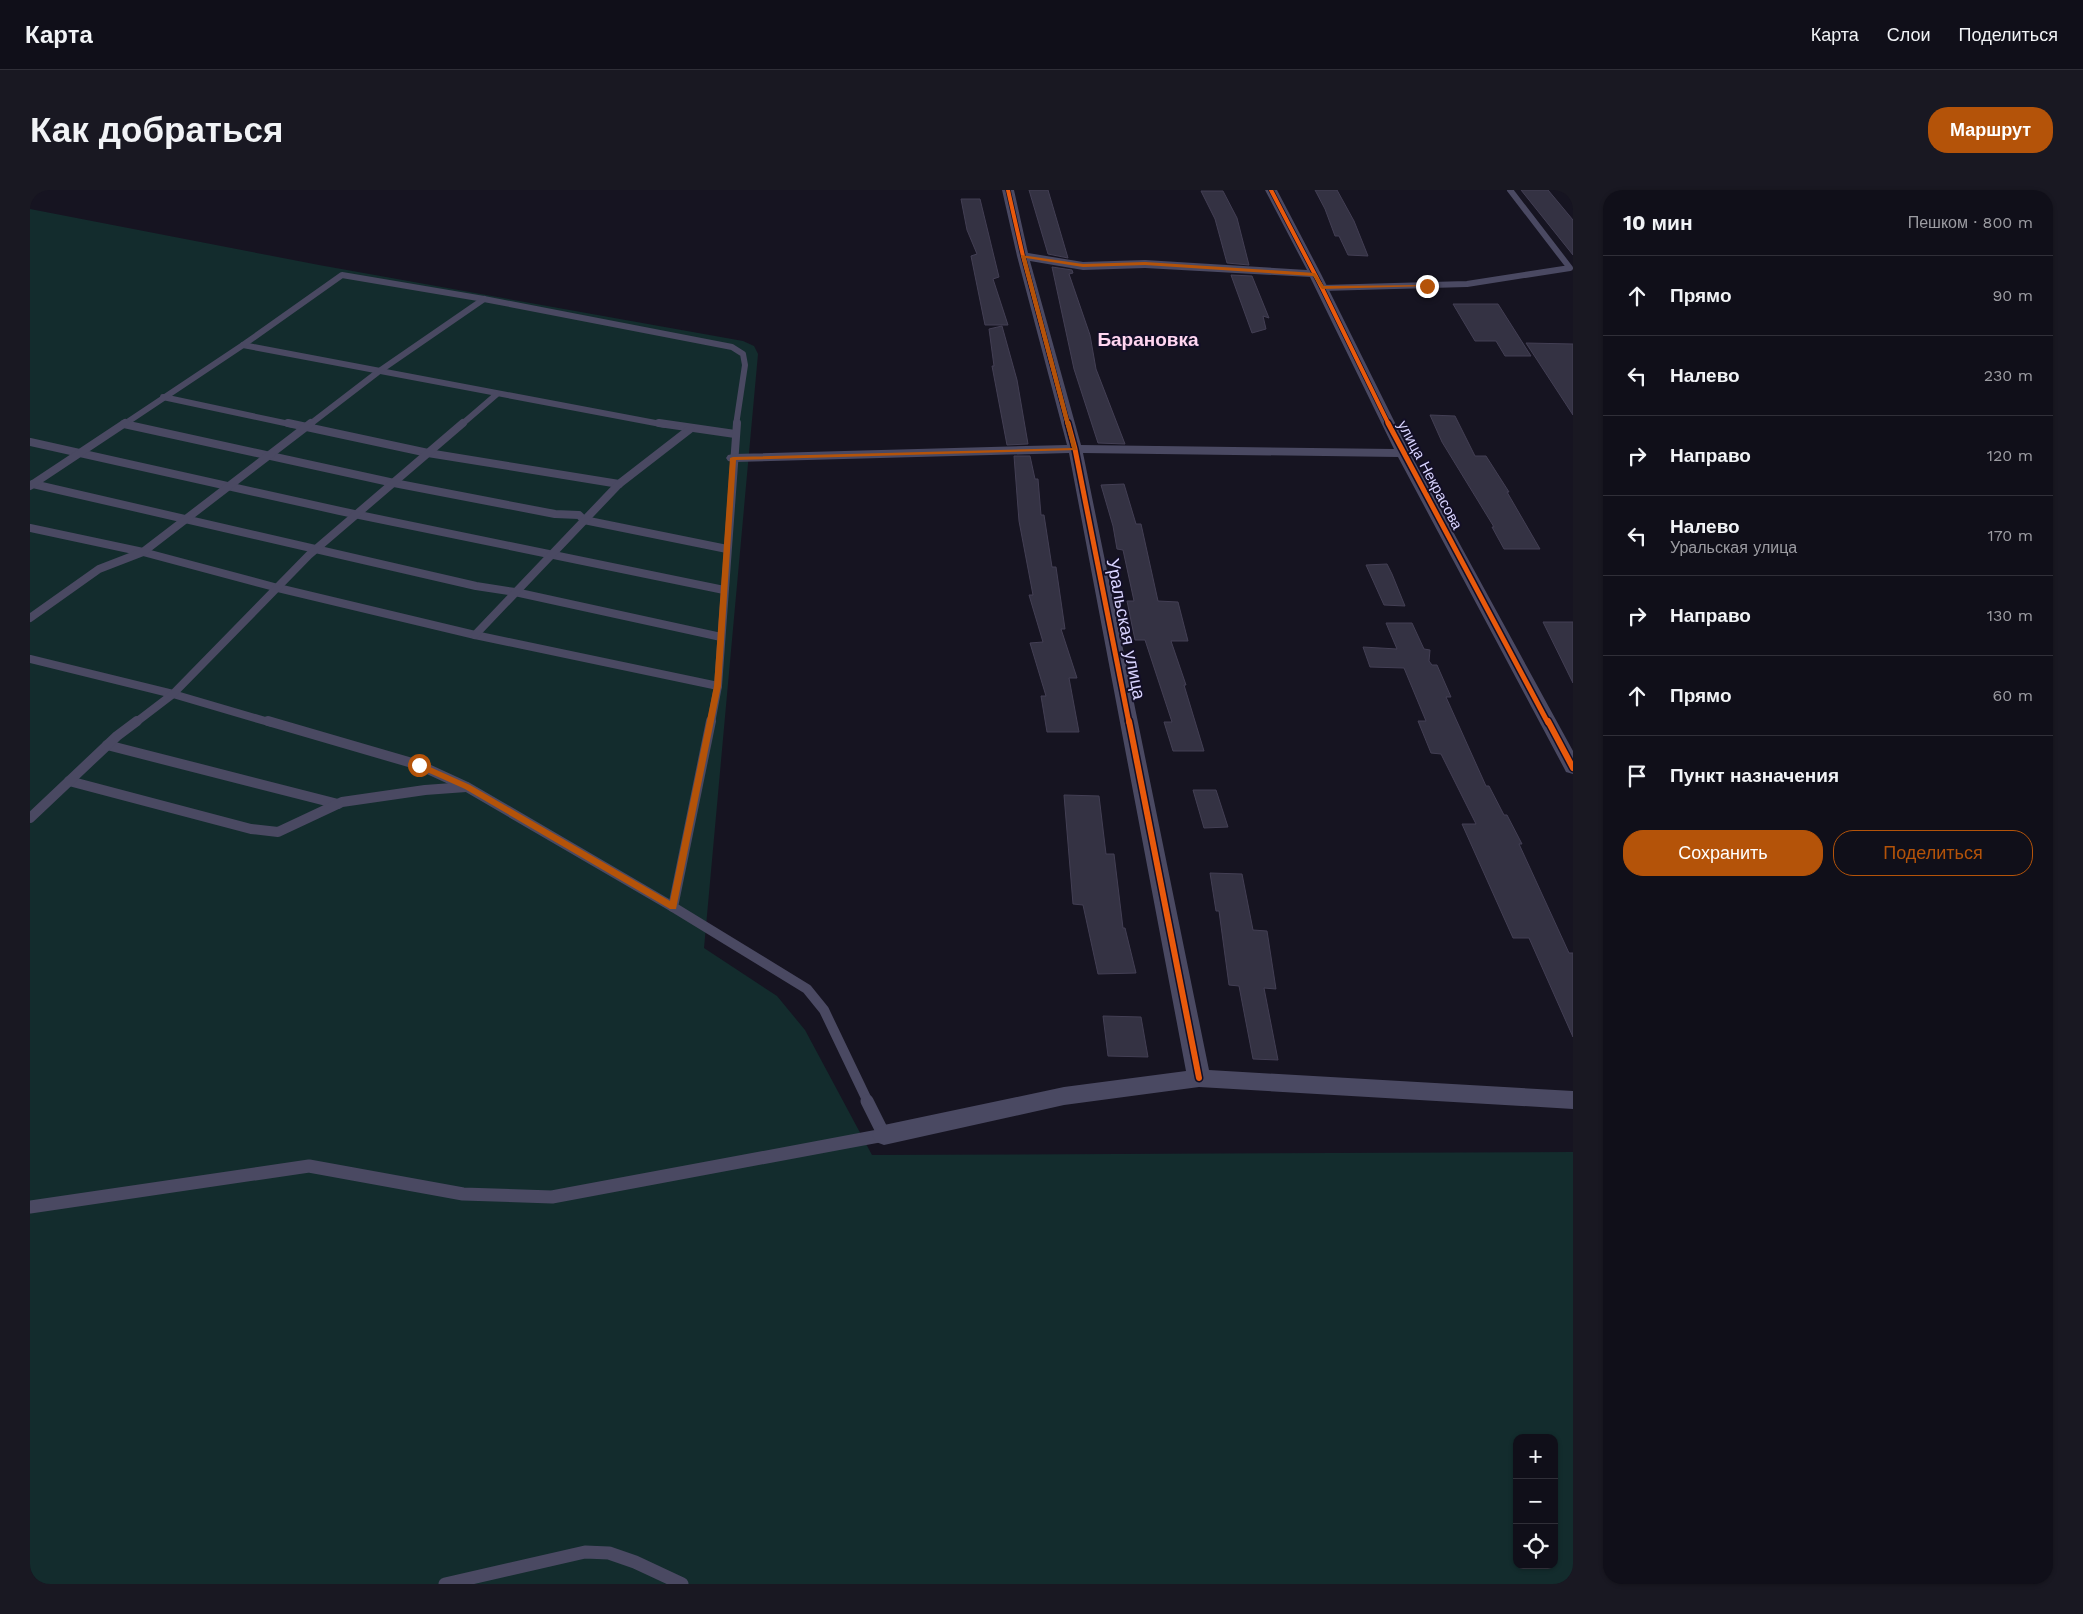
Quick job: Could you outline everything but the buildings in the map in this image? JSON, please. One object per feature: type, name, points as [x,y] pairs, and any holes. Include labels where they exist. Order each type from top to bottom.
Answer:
[{"type":"street","name":"Уральская улица","points":[[1008,190],[1023,256],[1075,449],[1199,1078]]},
{"type":"street","name":"улица Некрасова","points":[[1271,190],[1315,274],[1403,453],[1573,768]]},
{"type":"street","points":[[1023,256],[1083,266],[1145,264],[1315,274]]},
{"type":"street","points":[[733,458],[1075,449],[1403,453]]},
{"type":"street","points":[[884,1135],[1064,1096],[1199,1078],[1573,1100]]},
{"type":"lane","points":[[1322,288],[1467,284],[1570,268],[1510,190]]},
{"type":"lane","points":[[31,485],[243,344],[342,275],[484,299],[736,348],[745,356],[745,366],[735,434],[718,686],[673,906]]},
{"type":"lane","points":[[30,618],[99,569],[143,552],[378,372],[484,299]]},
{"type":"lane","points":[[243,344],[497,394],[690,429],[735,434]]},
{"type":"lane","points":[[30,818],[107,745],[173,694],[316,550],[497,394]]},
{"type":"lane","points":[[163,398],[428,453],[619,484]]},
{"type":"lane","points":[[124,424],[394,483],[555,514],[579,515],[584,520],[727,549]]},
{"type":"lane","points":[[475,635],[619,484],[690,429]]},
{"type":"lane","points":[[30,442],[357,514],[724,590]]},
{"type":"lane","points":[[31,485],[476,586],[515,592],[721,637]]},
{"type":"lane","points":[[30,528],[143,552],[278,588],[475,635],[718,686]]},
{"type":"lane","points":[[30,659],[173,694],[419,765],[467,787],[673,906],[807,989],[824,1010],[884,1135],[552,1197],[463,1194],[309,1166],[30,1207]]},
{"type":"lane","points":[[107,745],[338,804]]},
{"type":"lane","points":[[69,781],[251,829],[278,832],[338,804],[425,790],[467,787]]},
{"type":"lane","points":[[446,1584],[585,1552],[609,1553],[635,1562],[682,1584]]},
{"type":"green space","points":[[30,209],[319,265],[743,341],[754,346],[758,354],[704,948],[777,996],[805,1030],[872,1155],[1573,1152],[1573,1584],[30,1584]]},
{"type":"cycle path","points":[[1008,190],[1023,256],[1075,449],[1199,1078]]},
{"type":"cycle path","points":[[1271,190],[1322,288],[1403,453],[1573,768]]},
{"type":"district","name":"Барановка","points":[[1148,339]]},
{"type":"route","points":[[419,765],[467,787],[673,906],[718,686],[733,458],[1075,449],[1023,256],[1083,266],[1145,264],[1315,274],[1322,288],[1427,286]]}]
